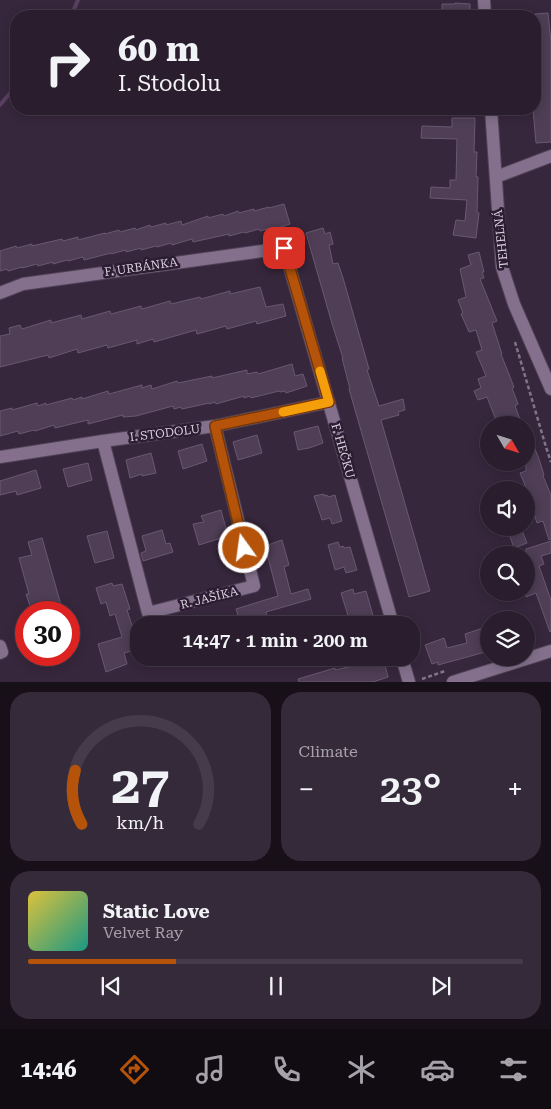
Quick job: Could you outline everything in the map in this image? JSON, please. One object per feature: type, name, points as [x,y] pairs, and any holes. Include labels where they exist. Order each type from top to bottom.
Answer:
[{"type":"street","name":"TEHELNÁ","points":[[491,115],[502,266],[514,304],[551,389]]},
{"type":"street","points":[[496,177],[551,156]]},
{"type":"street","name":"F. URBÁNKA","points":[[0,294],[24,284],[284,248]]},
{"type":"street","name":"F. HEČKU","points":[[284,248],[390,616]]},
{"type":"street","name":"I. STODOLU","points":[[0,457],[215,426],[329,402]]},
{"type":"street","name":"R. JAŠÍKA","points":[[103,441],[148,613],[254,586],[215,426]]},
{"type":"street","points":[[0,646],[2,652],[0,653]]},
{"type":"street","points":[[453,682],[551,651]]},
{"type":"street","points":[[404,666],[409,682]]},
{"type":"building","points":[[442,4],[470,4],[470,10],[442,10]]},
{"type":"building","points":[[548,13],[551,42],[551,142],[536,143],[534,115],[541,115],[541,14]]},
{"type":"building","points":[[452,118],[475,118],[474,152],[477,152],[477,212],[479,213],[476,238],[453,235],[456,220],[465,221],[467,200],[430,198],[431,187],[450,188],[450,180],[456,180],[457,139],[421,138],[422,126],[452,127]]},
{"type":"building","points":[[284,204],[290,224],[275,229],[274,227],[260,231],[259,229],[193,242],[192,239],[172,245],[171,243],[141,250],[141,248],[126,252],[126,250],[84,260],[83,257],[53,264],[53,262],[38,266],[37,264],[0,271],[0,251],[16,246],[17,248],[32,244],[32,246],[78,237],[78,240],[119,230],[120,232],[135,228],[136,230],[150,225],[151,227],[181,221],[182,225],[208,216],[208,218],[223,214],[224,216],[238,211],[239,213],[254,209],[254,211]]},
{"type":"building","points":[[323,228],[325,234],[330,232],[333,244],[329,245],[333,264],[338,263],[343,278],[369,369],[367,370],[379,406],[403,399],[405,410],[398,412],[399,415],[381,420],[430,591],[409,597],[349,389],[343,358],[306,233]]},
{"type":"building","points":[[479,252],[484,272],[482,272],[484,278],[480,279],[497,321],[492,323],[501,354],[514,387],[512,388],[518,404],[515,406],[519,416],[494,416],[487,397],[478,400],[474,391],[481,388],[478,379],[486,376],[476,352],[482,350],[476,330],[469,332],[461,314],[463,313],[458,300],[466,297],[460,269],[471,265],[468,255]]},
{"type":"building","points":[[260,287],[266,307],[283,304],[286,316],[257,324],[256,321],[227,329],[226,326],[197,334],[196,330],[154,342],[153,339],[137,344],[137,340],[108,348],[107,345],[78,353],[77,349],[49,358],[48,355],[0,367],[0,336],[10,334],[9,328],[20,325],[22,329],[51,320],[51,323],[81,315],[82,319],[110,311],[111,314],[141,306],[142,309],[170,301],[171,304],[200,297],[201,299],[230,291],[230,294]]},
{"type":"building","points":[[292,364],[295,376],[303,374],[307,386],[286,393],[285,391],[279,391],[251,398],[250,396],[244,398],[244,396],[216,404],[215,402],[182,409],[181,407],[174,409],[173,406],[136,416],[123,417],[123,415],[88,424],[88,420],[55,428],[54,425],[35,431],[19,434],[18,431],[0,436],[0,411],[12,408],[12,410],[37,403],[38,406],[46,403],[46,405],[72,398],[73,400],[82,397],[82,399],[108,391],[109,394],[142,385],[142,388],[151,385],[152,389],[177,381],[178,383],[212,376],[212,378],[247,370],[247,374],[257,372],[258,374]]},
{"type":"building","points":[[318,426],[323,443],[298,450],[294,432]]},
{"type":"building","points":[[257,435],[262,453],[238,460],[233,442]]},
{"type":"building","points":[[202,444],[207,461],[183,469],[178,451]]},
{"type":"building","points":[[535,449],[551,495],[551,539],[549,540],[543,521],[537,523],[535,517],[535,481],[523,481],[520,473],[535,471]]},
{"type":"building","points":[[151,453],[156,473],[142,476],[142,474],[130,478],[126,460]]},
{"type":"building","points":[[88,463],[92,480],[68,487],[63,469]]},
{"type":"building","points":[[36,470],[41,488],[17,495],[16,491],[0,495],[0,481]]},
{"type":"building","points":[[324,494],[324,496],[327,495],[328,497],[335,495],[342,521],[332,524],[330,518],[322,520],[314,496]]},
{"type":"building","points":[[221,510],[228,536],[199,545],[193,524],[204,522],[201,516]]},
{"type":"building","points":[[162,530],[166,544],[170,543],[173,552],[143,561],[141,553],[146,551],[142,536]]},
{"type":"building","points":[[107,531],[114,558],[95,563],[87,536]]},
{"type":"building","points":[[510,536],[524,536],[527,543],[513,546]]},
{"type":"building","points":[[42,538],[60,601],[28,601],[26,594],[29,594],[19,558],[32,555],[28,542]]},
{"type":"building","points":[[282,540],[289,565],[284,567],[291,594],[308,589],[311,599],[266,612],[267,616],[238,616],[236,609],[278,596],[265,546]]},
{"type":"building","points":[[551,541],[551,553],[541,556],[544,564],[539,566],[551,600],[550,632],[535,593],[535,546]]},
{"type":"building","points":[[338,542],[340,547],[350,547],[357,570],[346,573],[344,567],[335,570],[328,545]]},
{"type":"building","points":[[112,583],[113,586],[122,584],[130,609],[127,610],[130,619],[130,651],[124,653],[127,664],[106,672],[98,644],[122,637],[115,614],[110,616],[106,602],[101,604],[96,588]]},
{"type":"building","points":[[353,589],[354,594],[366,591],[373,616],[348,616],[341,593]]},
{"type":"building","points":[[480,629],[480,653],[438,665],[438,662],[432,664],[425,645],[444,638],[447,648],[467,643],[465,634]]},
{"type":"building","points":[[353,666],[385,666],[388,677],[373,682],[299,682],[298,679],[335,668],[335,670]]},
{"type":"waterway","points":[[74,10],[78,0]]},
{"type":"waterway","points":[[0,105],[10,93]]},
{"type":"slow traffic","points":[[283,412],[329,402],[320,371]]},
{"type":"route","points":[[244,548],[215,426],[329,402],[284,248]]}]
